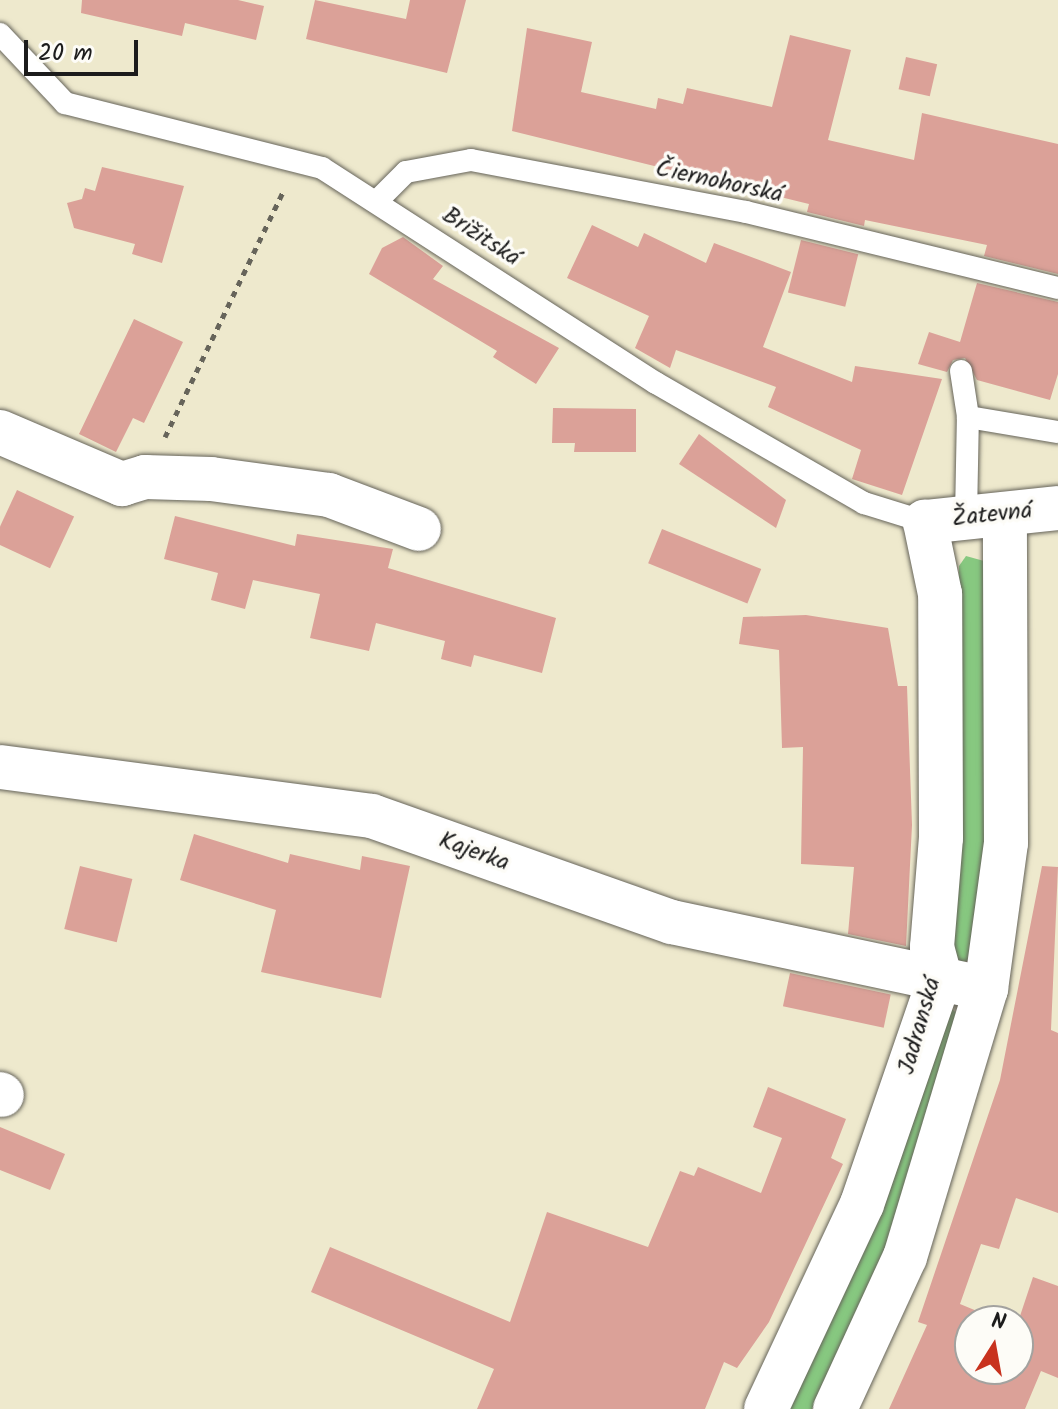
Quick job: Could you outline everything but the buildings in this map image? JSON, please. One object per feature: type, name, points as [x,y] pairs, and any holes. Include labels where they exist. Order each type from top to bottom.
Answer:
[{"type":"street","points":[[0,432],[122,484],[145,477],[329,495],[419,529]]},
{"type":"street","name":"Žatevná","points":[[966,518],[1058,508]]},
{"type":"street","points":[[835,1409],[905,1257],[986,989],[1006,843],[966,518]]},
{"type":"street","name":"Jadranská","points":[[766,1409],[862,1204],[940,977],[932,947],[941,838],[940,594],[966,518]]},
{"type":"street","name":"Kajerka","points":[[0,767],[372,816],[672,922],[986,989]]},
{"type":"lane","name":"Brižitská","points":[[0,34],[65,103],[322,168],[656,383],[864,503],[966,518]]},
{"type":"lane","name":"Čiernohorská","points":[[377,201],[406,172],[471,160],[746,212],[1058,288]]},
{"type":"lane","points":[[961,371],[968,417],[966,518]]},
{"type":"lane","points":[[968,417],[1058,432]]},
{"type":"path","points":[[145,477],[281,194],[322,168]]},
{"type":"green space","points":[[966,556],[984,561],[987,866],[971,959],[964,962],[953,960],[959,566]]},
{"type":"green space","points":[[950,1007],[959,1016],[931,1116],[861,1319],[812,1409],[781,1409]]}]
